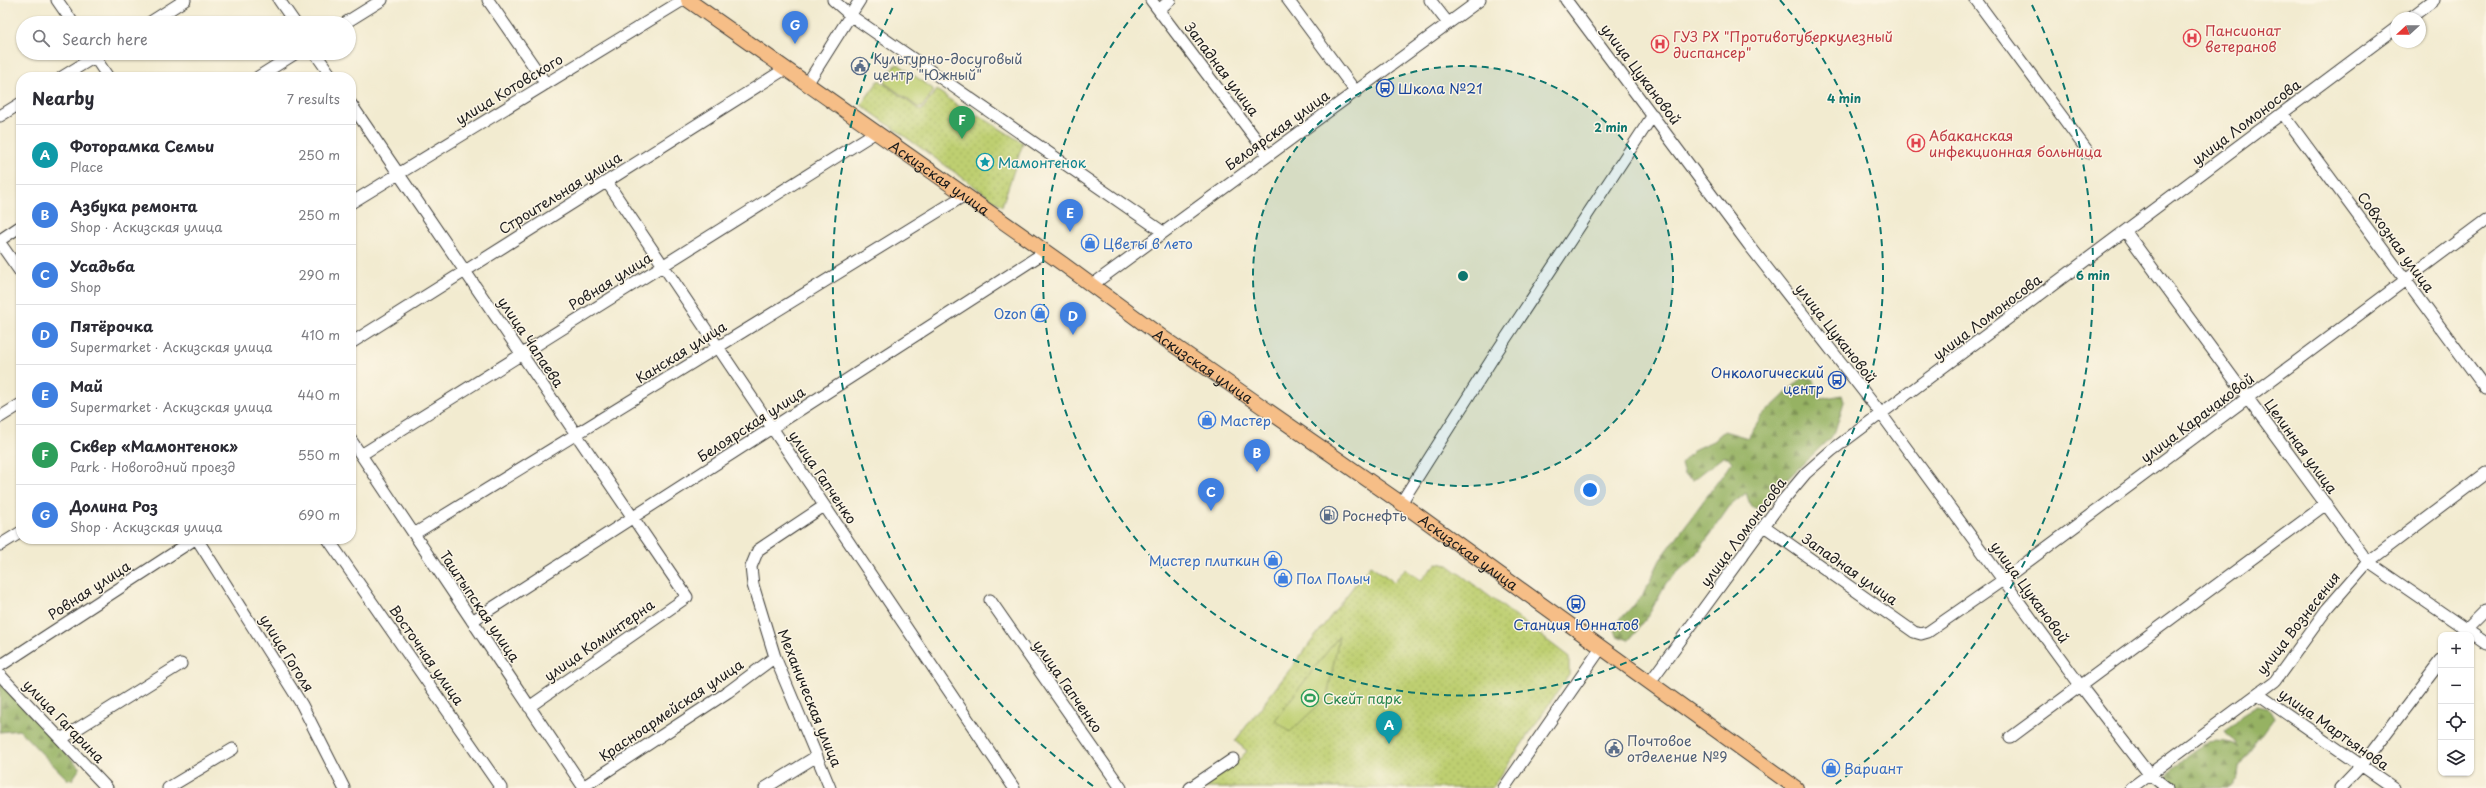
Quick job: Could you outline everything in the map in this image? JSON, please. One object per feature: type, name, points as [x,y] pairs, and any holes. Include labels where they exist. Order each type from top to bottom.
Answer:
[{"type":"main road","name":"Аскизская улица","points":[[688,0],[1092,285],[1162,337],[1401,503],[1796,788]]},
{"type":"street","points":[[57,0],[67,16]]},
{"type":"street","points":[[159,16],[185,0]]},
{"type":"street","points":[[279,0],[290,16]]},
{"type":"street","points":[[356,16],[382,0]]},
{"type":"street","points":[[488,0],[546,84]]},
{"type":"street","name":"улица Котовского","points":[[356,200],[683,0]]},
{"type":"street","points":[[833,0],[850,15],[1162,232]]},
{"type":"street","points":[[807,84],[860,0]]},
{"type":"street","name":"Западная улица","points":[[1151,0],[1268,155]]},
{"type":"street","points":[[1159,10],[1170,0]]},
{"type":"street","points":[[1288,0],[1356,92]]},
{"type":"street","points":[[1430,0],[1448,23]]},
{"type":"street","name":"Белоярская улица","points":[[1092,285],[1162,232],[1356,92],[1480,0]]},
{"type":"street","name":"улица Цукановой","points":[[1566,0],[1762,263],[1882,415],[2080,685],[2149,774],[2167,788]]},
{"type":"street","points":[[1976,0],[2089,153]]},
{"type":"street","points":[[2418,12],[2434,0]]},
{"type":"street","name":"улица Ломоносова","points":[[1650,682],[1764,526],[1806,473],[1831,451],[1882,415],[2390,33]]},
{"type":"street","points":[[69,72],[87,60]]},
{"type":"street","points":[[99,60],[105,72]]},
{"type":"street","points":[[266,72],[285,60]]},
{"type":"street","points":[[321,60],[329,72]]},
{"type":"street","name":"Строительная улица","points":[[356,340],[785,69]]},
{"type":"street","points":[[0,116],[16,106]]},
{"type":"street","name":"улица Чапаева","points":[[356,111],[687,597]]},
{"type":"street","name":"Совхозная улица","points":[[2283,114],[2486,389]]},
{"type":"street","points":[[1401,503],[1500,347],[1653,115]]},
{"type":"street","name":"Ровная улица","points":[[361,456],[876,132]]},
{"type":"street","name":"улица Гапченко","points":[[607,182],[1014,788]]},
{"type":"street","name":"Канская улица","points":[[414,534],[964,195]]},
{"type":"street","name":"улица Карачаковой","points":[[1921,634],[1928,632],[2003,580],[2248,399],[2486,220]]},
{"type":"street","points":[[16,230],[0,241],[16,265]]},
{"type":"street","name":"Целинная улица","points":[[2126,232],[2368,562],[2463,632]]},
{"type":"street","name":"Белоярская улица","points":[[472,621],[1045,252]]},
{"type":"street","points":[[0,417],[16,407]]},
{"type":"street","name":"Таштыпская улица","points":[[356,448],[583,788]]},
{"type":"street","name":"улица Вознесения","points":[[2131,788],[2275,681],[2327,609],[2368,562],[2486,473]]},
{"type":"street","points":[[2010,738],[2326,504]]},
{"type":"street","name":"Механическая улица","points":[[824,506],[758,550],[751,567],[753,585],[775,657],[830,788]]},
{"type":"street","name":"Западная улица","points":[[1764,526],[1921,634]]},
{"type":"street","points":[[0,544],[16,535]]},
{"type":"street","name":"Ровная улица","points":[[0,666],[188,544]]},
{"type":"street","name":"улица Гоголя","points":[[199,544],[302,705],[344,788]]},
{"type":"street","name":"Восточная улица","points":[[331,544],[500,788]]},
{"type":"street","name":"улица Коминтерна","points":[[529,707],[687,597]]},
{"type":"street","name":"улица Гапченко","points":[[990,600],[1120,788]]},
{"type":"street","points":[[2463,632],[2486,610]]},
{"type":"street","name":"Целинная улица","points":[[2474,638],[2486,644]]},
{"type":"street","points":[[1504,788],[1601,648]]},
{"type":"street","name":"Красноармейская улица","points":[[583,788],[728,692],[775,657]]},
{"type":"street","points":[[61,739],[181,664]]},
{"type":"street","points":[[2340,788],[2362,765],[2438,665]]},
{"type":"street","name":"улица Гагарина","points":[[0,675],[107,788]]},
{"type":"street","name":"улица Мартьянова","points":[[2258,694],[2394,788]]},
{"type":"street","points":[[168,788],[233,749]]},
{"type":"street","points":[[765,788],[817,756]]},
{"type":"street","points":[[1190,788],[1232,760]]},
{"type":"green space","points":[[898,64],[933,89],[933,92],[922,107],[919,108],[885,83],[885,79],[894,66]]},
{"type":"green space","points":[[879,80],[921,111],[937,90],[960,107],[948,123],[964,134],[978,115],[1023,143],[1002,206],[861,105]]},
{"type":"green space","points":[[1802,378],[1813,379],[1821,399],[1842,395],[1844,402],[1834,434],[1774,492],[1760,511],[1751,507],[1746,493],[1729,507],[1696,555],[1666,583],[1647,618],[1629,640],[1617,636],[1614,626],[1643,595],[1660,560],[1732,462],[1728,457],[1723,457],[1693,480],[1684,475],[1681,464],[1695,449],[1713,441],[1724,431],[1748,438],[1760,418]]},
{"type":"green space","points":[[1437,563],[1448,565],[1569,657],[1569,675],[1492,788],[1198,788],[1240,759],[1247,751],[1235,741],[1370,565],[1394,582],[1405,569],[1421,580]]},
{"type":"green space","points":[[1339,636],[1327,697],[1290,732],[1275,720]]},
{"type":"green space","points":[[0,683],[80,768],[72,780],[67,779],[19,730],[0,732]]},
{"type":"green space","points":[[2257,706],[2268,708],[2274,718],[2238,767],[2237,778],[2228,788],[2176,788],[2166,779],[2178,763],[2191,752],[2204,744],[2221,742],[2239,748],[2225,732],[2241,716]]},
{"type":"place","name":"Пансионат ветеранов","points":[[2192,38]]},
{"type":"place","name":"Долина Роз","points":[[795,44]]},
{"type":"place","name":"ГУЗ РХ \"Противотуберкулезный диспансер\"","points":[[1660,44]]},
{"type":"place","name":"Культурно-досуговый центр \"Южный\"","points":[[860,66]]},
{"type":"place","name":"Школа №21","points":[[1385,88]]},
{"type":"place","name":"Сквер «Мамонтенок»","points":[[962,139]]},
{"type":"place","name":"Абаканская инфекционная больница","points":[[1916,143]]},
{"type":"place","name":"Мамонтенок","points":[[985,162]]},
{"type":"place","name":"Май","points":[[1070,232]]},
{"type":"place","name":"Цветы в лето","points":[[1090,243]]},
{"type":"place","name":"Ozon","points":[[1040,313]]},
{"type":"place","name":"Пятёрочка","points":[[1073,335]]},
{"type":"place","name":"Онкологический центр","points":[[1837,380]]},
{"type":"place","name":"Мастер","points":[[1207,420]]},
{"type":"place","name":"Азбука ремонта","points":[[1257,472]]},
{"type":"place","name":"Усадьба","points":[[1211,511]]},
{"type":"place","name":"Роснефть","points":[[1329,515]]},
{"type":"place","name":"Мистер плиткин","points":[[1273,560]]},
{"type":"place","name":"Пол Полыч","points":[[1283,578]]},
{"type":"place","name":"Станция Юннатов","points":[[1576,604]]},
{"type":"place","name":"Скейт парк","points":[[1310,698]]},
{"type":"place","name":"Фоторамка Семьи","points":[[1389,744]]},
{"type":"place","name":"Почтовое отделение №9","points":[[1614,748]]},
{"type":"place","name":"Вариант","points":[[1831,768]]}]
